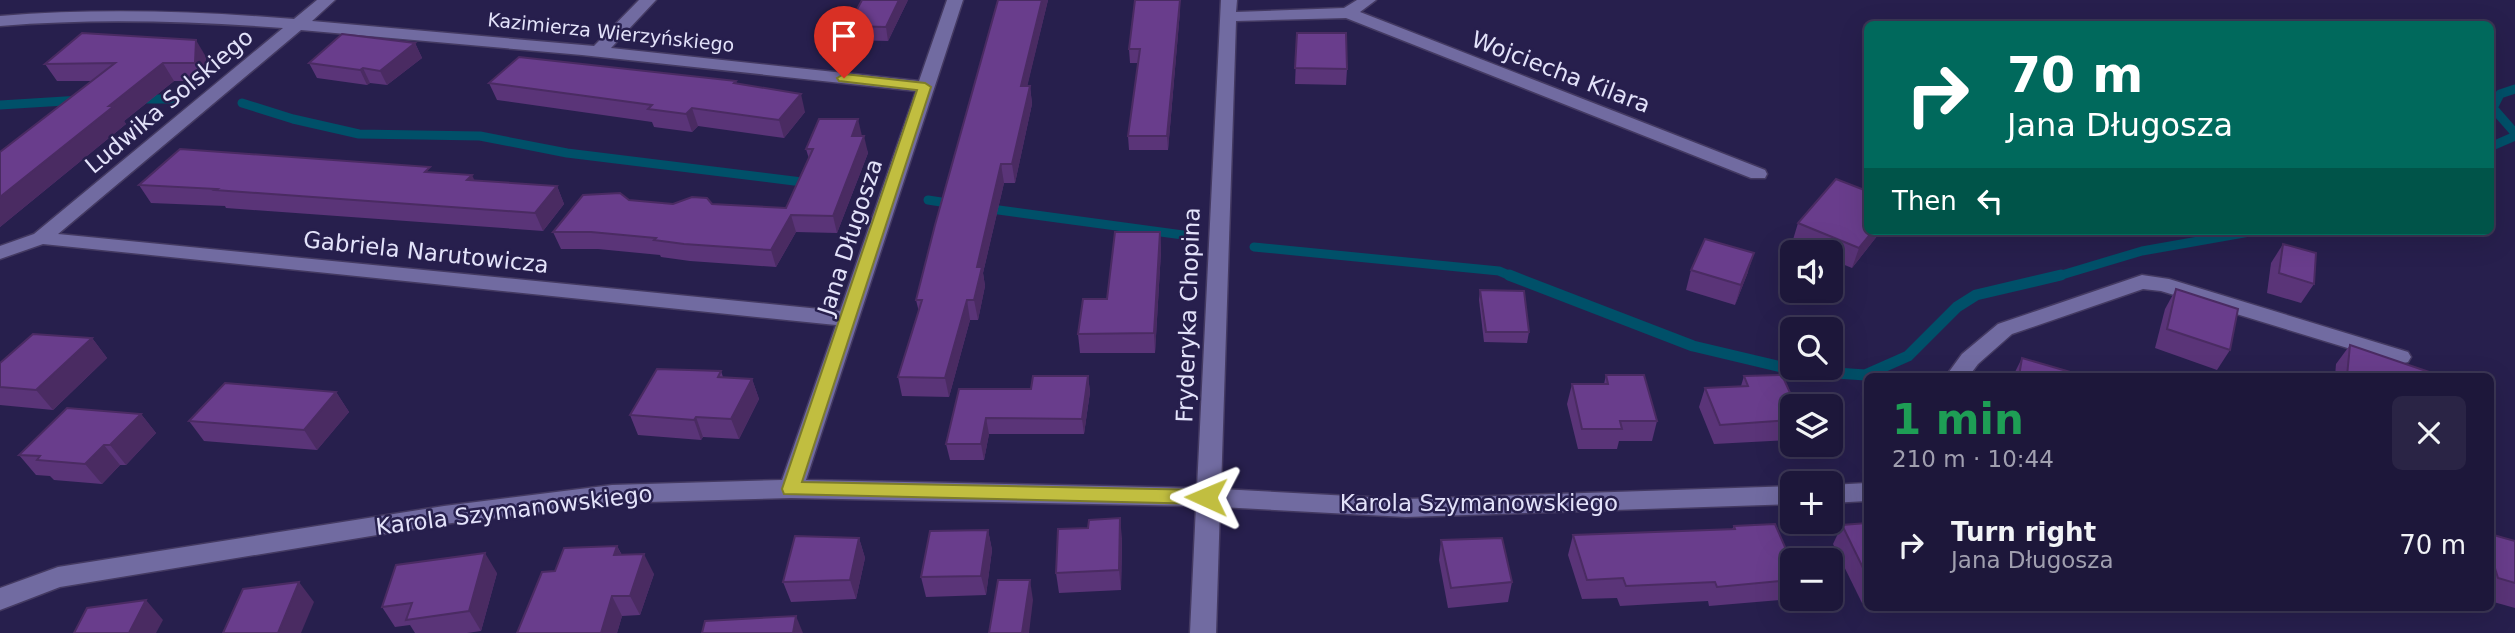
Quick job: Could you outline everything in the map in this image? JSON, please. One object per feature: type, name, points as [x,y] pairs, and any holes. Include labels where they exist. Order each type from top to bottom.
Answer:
[{"type":"street","points":[[85,14],[104,0]]},
{"type":"street","name":"Ludwika Solskiego","points":[[41,238],[327,0]]},
{"type":"street","points":[[600,50],[648,0]]},
{"type":"street","name":"Jana Długosza","points":[[791,489],[955,0]]},
{"type":"street","points":[[1348,13],[1368,0]]},
{"type":"street","name":"Wojciecha Kilara","points":[[1228,8],[1348,13],[1758,174]]},
{"type":"street","name":"Fryderyka Chopina","points":[[1203,633],[1206,497],[1228,8]]},
{"type":"street","name":"Kazimierza Wierzyńskiego","points":[[0,21],[85,14],[299,25],[600,50],[925,87]]},
{"type":"street","name":"Gabriela Narutowicza","points":[[0,253],[41,238],[850,319]]},
{"type":"street","points":[[1959,373],[1970,359],[2005,329],[2142,282],[2162,284],[2400,357]]},
{"type":"street","name":"Karola Szymanowskiego","points":[[0,599],[58,577],[189,554],[612,494],[791,489],[1206,497],[1406,508],[1780,495]]},
{"type":"street","points":[[1843,493],[1864,492]]},
{"type":"building","points":[[862,0],[899,0],[886,27],[848,26]]},
{"type":"building","points":[[998,0],[1042,0],[1021,86],[1030,86],[1012,164],[1001,164],[977,267],[982,267],[974,300],[967,300],[945,378],[898,377],[922,300],[916,300]]},
{"type":"building","points":[[1135,0],[1180,0],[1167,136],[1128,136],[1140,49],[1129,49]]},
{"type":"building","points":[[82,33],[196,40],[195,63],[163,63],[0,197],[0,152],[115,63],[45,64]]},
{"type":"building","points":[[1297,33],[1346,33],[1347,69],[1295,68]]},
{"type":"building","points":[[342,34],[415,43],[380,71],[309,63]]},
{"type":"building","points":[[519,57],[736,81],[734,83],[801,94],[779,120],[692,108],[686,114],[648,109],[652,105],[489,83]]},
{"type":"building","points":[[819,119],[858,119],[852,136],[864,136],[833,216],[791,215],[771,250],[684,244],[654,240],[656,238],[591,232],[553,232],[583,195],[620,193],[629,200],[673,204],[692,197],[707,198],[712,204],[786,208],[813,149],[806,149]]},
{"type":"building","points":[[180,149],[430,167],[425,172],[472,175],[467,180],[557,186],[535,213],[139,185]]},
{"type":"building","points":[[1836,179],[1864,190],[1864,235],[1870,235],[1859,248],[1798,223]]},
{"type":"building","points":[[1115,232],[1160,232],[1154,333],[1078,334],[1083,299],[1107,299]]},
{"type":"building","points":[[1705,239],[1754,253],[1741,285],[1691,270]]},
{"type":"building","points":[[2283,244],[2316,253],[2314,284],[2279,273]]},
{"type":"building","points":[[2176,289],[2238,309],[2230,350],[2167,329]]},
{"type":"building","points":[[1480,290],[1524,291],[1529,332],[1486,332]]},
{"type":"building","points":[[33,334],[92,338],[36,390],[0,387],[0,363]]},
{"type":"building","points":[[2350,345],[2432,373],[2347,373]]},
{"type":"building","points":[[2022,358],[2074,373],[2020,373]]},
{"type":"building","points":[[657,369],[721,371],[718,377],[752,379],[731,419],[696,417],[694,420],[630,415]]},
{"type":"building","points":[[1606,375],[1644,375],[1657,421],[1620,421],[1622,429],[1582,429],[1572,384],[1608,384]]},
{"type":"building","points":[[1780,375],[1780,380],[1784,380],[1791,394],[1780,394],[1780,421],[1720,425],[1705,388],[1748,386],[1744,376]]},
{"type":"building","points":[[1033,376],[1088,376],[1082,419],[986,418],[981,444],[946,444],[959,389],[1031,389]]},
{"type":"building","points":[[225,383],[336,392],[304,430],[189,421]]},
{"type":"building","points":[[67,408],[141,414],[110,445],[104,445],[85,464],[37,460],[40,456],[19,455]]},
{"type":"building","points":[[1120,518],[1119,570],[1056,573],[1058,529],[1088,528],[1089,520]]},
{"type":"building","points":[[1864,523],[1864,570],[1843,527],[1843,525]]},
{"type":"building","points":[[1775,524],[1785,548],[1780,548],[1780,581],[1717,587],[1715,582],[1626,586],[1623,578],[1587,580],[1573,535],[1735,529],[1734,526]]},
{"type":"building","points":[[988,530],[981,576],[921,577],[930,531]]},
{"type":"building","points":[[2494,535],[2515,541],[2515,583],[2498,578],[2494,565]]},
{"type":"building","points":[[795,536],[859,538],[850,580],[783,582]]},
{"type":"building","points":[[1502,538],[1512,582],[1451,588],[1441,540]]},
{"type":"building","points":[[617,546],[614,555],[644,554],[630,596],[612,596],[601,633],[517,633],[542,572],[555,571],[564,548]]},
{"type":"building","points":[[485,553],[469,611],[406,620],[412,603],[382,607],[396,565]]},
{"type":"building","points":[[998,580],[1030,580],[1022,633],[989,633]]},
{"type":"building","points":[[299,582],[278,633],[223,633],[243,589]]},
{"type":"building","points":[[146,600],[129,633],[74,633],[87,608]]},
{"type":"building","points":[[796,616],[793,633],[702,633],[705,621]]},
{"type":"waterway","points":[[2494,106],[2500,94],[2515,89]]},
{"type":"waterway","points":[[139,99],[175,99]]},
{"type":"waterway","points":[[0,105],[81,100]]},
{"type":"waterway","points":[[242,103],[293,119],[359,134],[480,136],[567,153],[810,183]]},
{"type":"waterway","points":[[2494,109],[2515,133]]},
{"type":"waterway","points":[[2494,145],[2515,136]]},
{"type":"waterway","points":[[928,200],[954,204]]},
{"type":"waterway","points":[[984,208],[1183,235]]},
{"type":"waterway","points":[[2055,277],[2142,251],[2232,235]]},
{"type":"waterway","points":[[1254,247],[1499,271],[1513,277]]},
{"type":"waterway","points":[[1509,275],[1693,346],[1794,370],[1864,375]]},
{"type":"waterway","points":[[1870,373],[1908,356],[1957,307],[1976,295],[2061,275]]},
{"type":"route","points":[[844,78],[925,87],[850,319],[791,489],[1206,497]]}]
